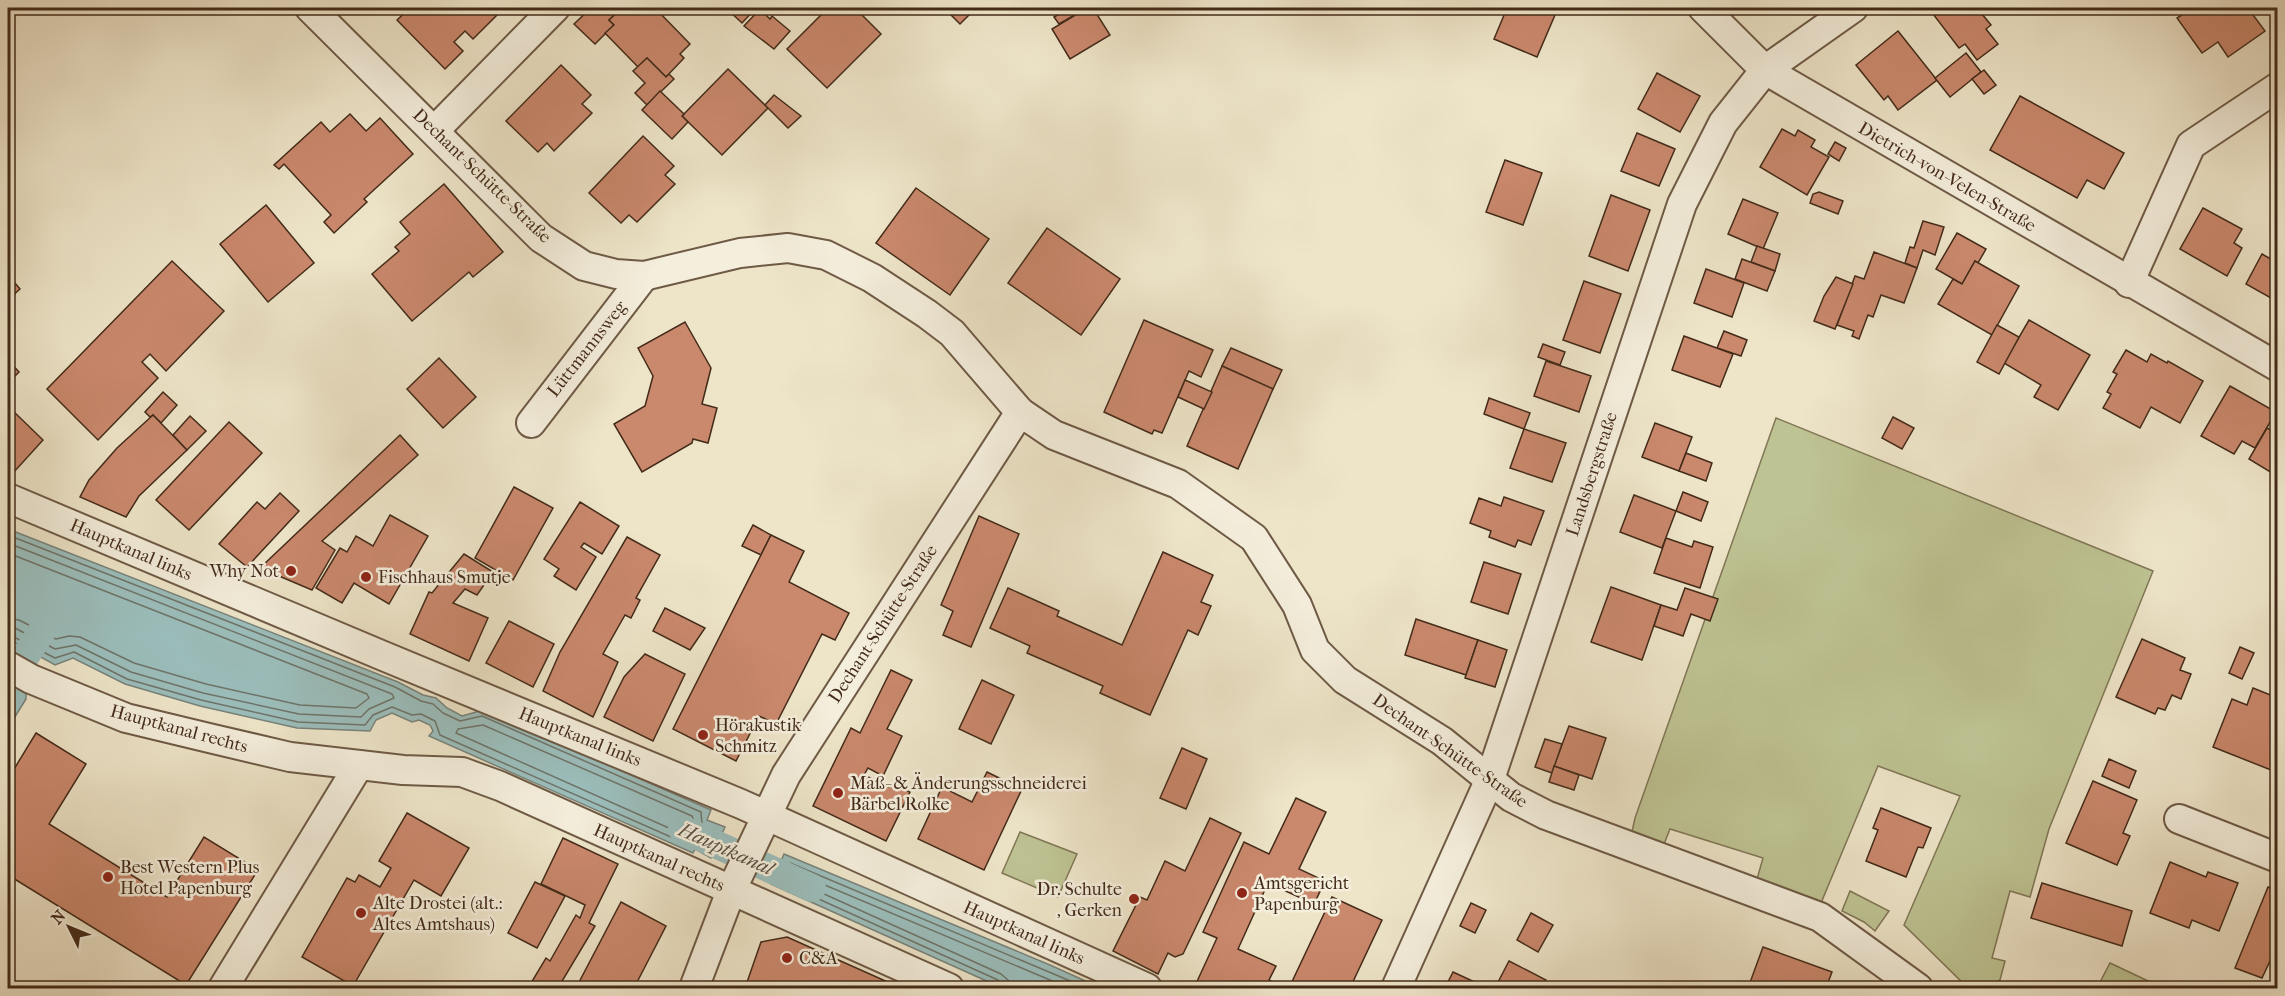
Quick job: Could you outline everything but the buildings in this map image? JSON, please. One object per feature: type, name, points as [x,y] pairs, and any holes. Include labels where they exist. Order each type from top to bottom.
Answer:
[{"type":"street","name":"Dechant-Schütte-Straße","points":[[310,8],[541,238],[584,266],[616,274],[644,276],[740,253],[788,248],[826,255],[872,278],[952,333],[1020,412],[1054,435],[1178,484],[1254,538],[1297,605],[1315,650],[1345,680],[1442,741],[1511,797],[1546,815],[1820,917],[1918,988]]},
{"type":"street","points":[[435,130],[555,8]]},
{"type":"street","name":"Dietrich-von-Velen-Straße","points":[[1703,8],[1765,70],[2277,368]]},
{"type":"street","name":"Landsbergstraße","points":[[1396,988],[1490,779],[1682,204],[1723,123],[1765,70],[1853,8]]},
{"type":"street","points":[[2129,283],[2191,145],[2277,87]]},
{"type":"street","name":"Lüttmannsweg","points":[[531,423],[644,276]]},
{"type":"street","name":"Dechant-Schütte-Straße","points":[[694,988],[736,881],[786,774],[1020,412]]},
{"type":"street","name":"Hauptkanal links","points":[[8,498],[766,815],[1147,988]]},
{"type":"street","name":"Hauptkanal rechts","points":[[19,673],[126,718],[290,757],[403,770],[462,772],[736,881],[949,988]]},
{"type":"street","points":[[223,988],[359,765]]},
{"type":"street","points":[[2179,819],[2277,858]]},
{"type":"green space","points":[[1776,418],[2153,571],[2049,829],[2030,897],[2010,891],[1992,958],[2005,961],[2000,980],[1988,986],[1975,988],[1966,986],[1904,925],[1960,796],[1878,766],[1821,903],[1757,879],[1763,858],[1670,829],[1662,849],[1631,836],[1635,818]]},
{"type":"green space","points":[[1020,832],[1077,854],[1058,897],[1002,873]]},
{"type":"green space","points":[[1850,891],[1889,911],[1875,931],[1864,922],[1842,911]]},
{"type":"green space","points":[[2110,963],[2163,988],[2097,988]]},
{"type":"water","points":[[8,529],[398,682],[423,695],[436,698],[447,708],[462,716],[476,712],[478,708],[711,810],[707,820],[725,827],[711,858],[695,849],[693,853],[429,736],[433,731],[430,725],[419,720],[412,722],[392,713],[376,720],[370,731],[297,728],[200,706],[125,684],[73,658],[55,665],[8,639]]},
{"type":"water","points":[[8,679],[26,690],[26,699],[8,728]]},
{"type":"water","points":[[784,854],[1101,988],[1002,988],[771,884]]},
{"type":"waterway","points":[[8,683],[49,620]]},
{"type":"waterway","name":"Hauptkanal","points":[[682,829],[812,888]]},
{"type":"place","name":"Why Not","points":[[291,571]]},
{"type":"place","name":"Fischhaus Smutje","points":[[366,577]]},
{"type":"place","name":"Hörakustik Schmitz","points":[[703,735]]},
{"type":"place","name":"Maß- & Änderungsschneiderei Bärbel Rolke","points":[[838,793]]},
{"type":"place","name":"Best Western Plus Hotel Papenburg","points":[[108,877]]},
{"type":"place","name":"Amtsgericht Papenburg","points":[[1242,893]]},
{"type":"place","name":"Dr. Schulte , Gerken","points":[[1134,899]]},
{"type":"place","name":"Alte Drostei (alt.: Altes Amtshaus)","points":[[361,913]]},
{"type":"place","name":"C&A","points":[[787,958]]}]
